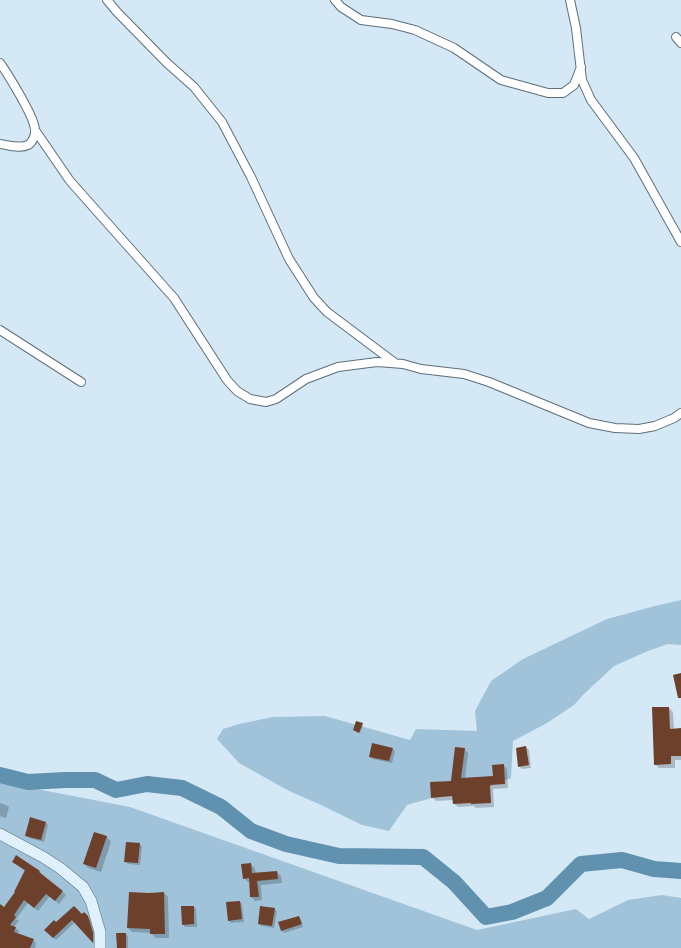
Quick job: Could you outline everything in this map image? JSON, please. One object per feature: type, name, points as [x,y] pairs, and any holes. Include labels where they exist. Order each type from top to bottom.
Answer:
[{"type":"street","points":[[107,0],[167,63],[194,87],[222,122],[251,177],[288,259],[314,298],[327,312],[395,364]]},
{"type":"street","points":[[335,0],[341,7],[361,20],[392,24],[415,30],[454,48],[501,80],[548,92],[563,93],[574,85],[581,67]]},
{"type":"street","points":[[570,0],[576,28],[582,80],[591,100],[634,158],[681,242]]},
{"type":"street","points":[[0,63],[7,72],[30,115],[35,130],[70,181],[174,298],[226,380],[237,392],[250,399],[266,402],[276,399],[306,379],[338,367],[377,362],[403,364],[421,369],[464,374],[490,382],[590,423],[615,428],[639,429],[655,426],[674,418],[681,413]]},
{"type":"street","points":[[0,144],[19,147],[26,146],[31,143],[34,138],[35,130]]},
{"type":"street","points":[[0,330],[81,382]]},
{"type":"street","points":[[0,834],[49,860],[83,887],[91,901],[100,932],[100,948]]},
{"type":"shaded area","points":[[681,600],[681,645],[668,644],[614,666],[574,705],[547,723],[513,741],[511,778],[480,790],[460,790],[407,805],[389,831],[362,825],[289,791],[239,763],[217,739],[223,729],[273,717],[325,716],[410,740],[416,729],[477,731],[475,711],[491,681],[523,659],[607,619]]},
{"type":"shaded area","points":[[0,782],[130,807],[477,930],[576,909],[589,919],[628,900],[662,895],[681,898],[681,948],[0,948]]},
{"type":"building","points":[[681,673],[681,698],[678,698],[673,675]]},
{"type":"building","points":[[652,707],[669,707],[670,729],[681,728],[681,756],[671,756],[671,764],[654,765]]},
{"type":"building","points":[[356,721],[363,723],[359,733],[353,730]]},
{"type":"building","points":[[372,743],[393,748],[389,761],[369,757]]},
{"type":"building","points":[[526,746],[529,765],[518,767],[516,748]]},
{"type":"building","points":[[455,747],[465,748],[461,778],[493,776],[492,765],[504,764],[505,784],[490,785],[491,803],[453,804],[452,796],[431,798],[430,782],[451,781]]},
{"type":"building","points":[[30,817],[46,822],[41,840],[25,836]]},
{"type":"building","points":[[94,832],[107,836],[96,868],[83,864]]},
{"type":"building","points":[[126,842],[140,843],[138,863],[124,862]]},
{"type":"building","points":[[16,855],[40,871],[39,872],[63,891],[55,901],[46,894],[34,908],[24,900],[14,915],[16,917],[10,925],[16,927],[14,932],[34,939],[30,948],[0,948],[0,904],[4,907],[15,892],[25,870],[12,862]]},
{"type":"building","points":[[251,863],[252,873],[277,871],[278,879],[257,881],[259,897],[250,897],[249,878],[243,879],[241,864]]},
{"type":"building","points":[[129,892],[164,892],[165,934],[150,934],[150,929],[127,928]]},
{"type":"building","points":[[240,901],[242,919],[228,921],[226,902]]},
{"type":"building","points":[[74,906],[82,914],[84,912],[88,916],[93,933],[93,943],[72,920],[53,938],[44,930],[54,920],[56,922]]},
{"type":"building","points":[[181,906],[194,906],[194,924],[182,925]]},
{"type":"building","points":[[260,906],[275,908],[272,926],[258,924]]},
{"type":"building","points":[[299,916],[302,924],[281,931],[278,922]]},
{"type":"building","points":[[116,933],[126,933],[126,948],[117,948]]},
{"type":"waterway","points":[[0,775],[28,782],[95,780],[116,790],[147,784],[182,788],[221,807],[251,831],[286,844],[339,856],[423,857],[454,882],[486,917],[512,912],[547,898],[581,864],[622,860],[654,869],[681,871]]}]
